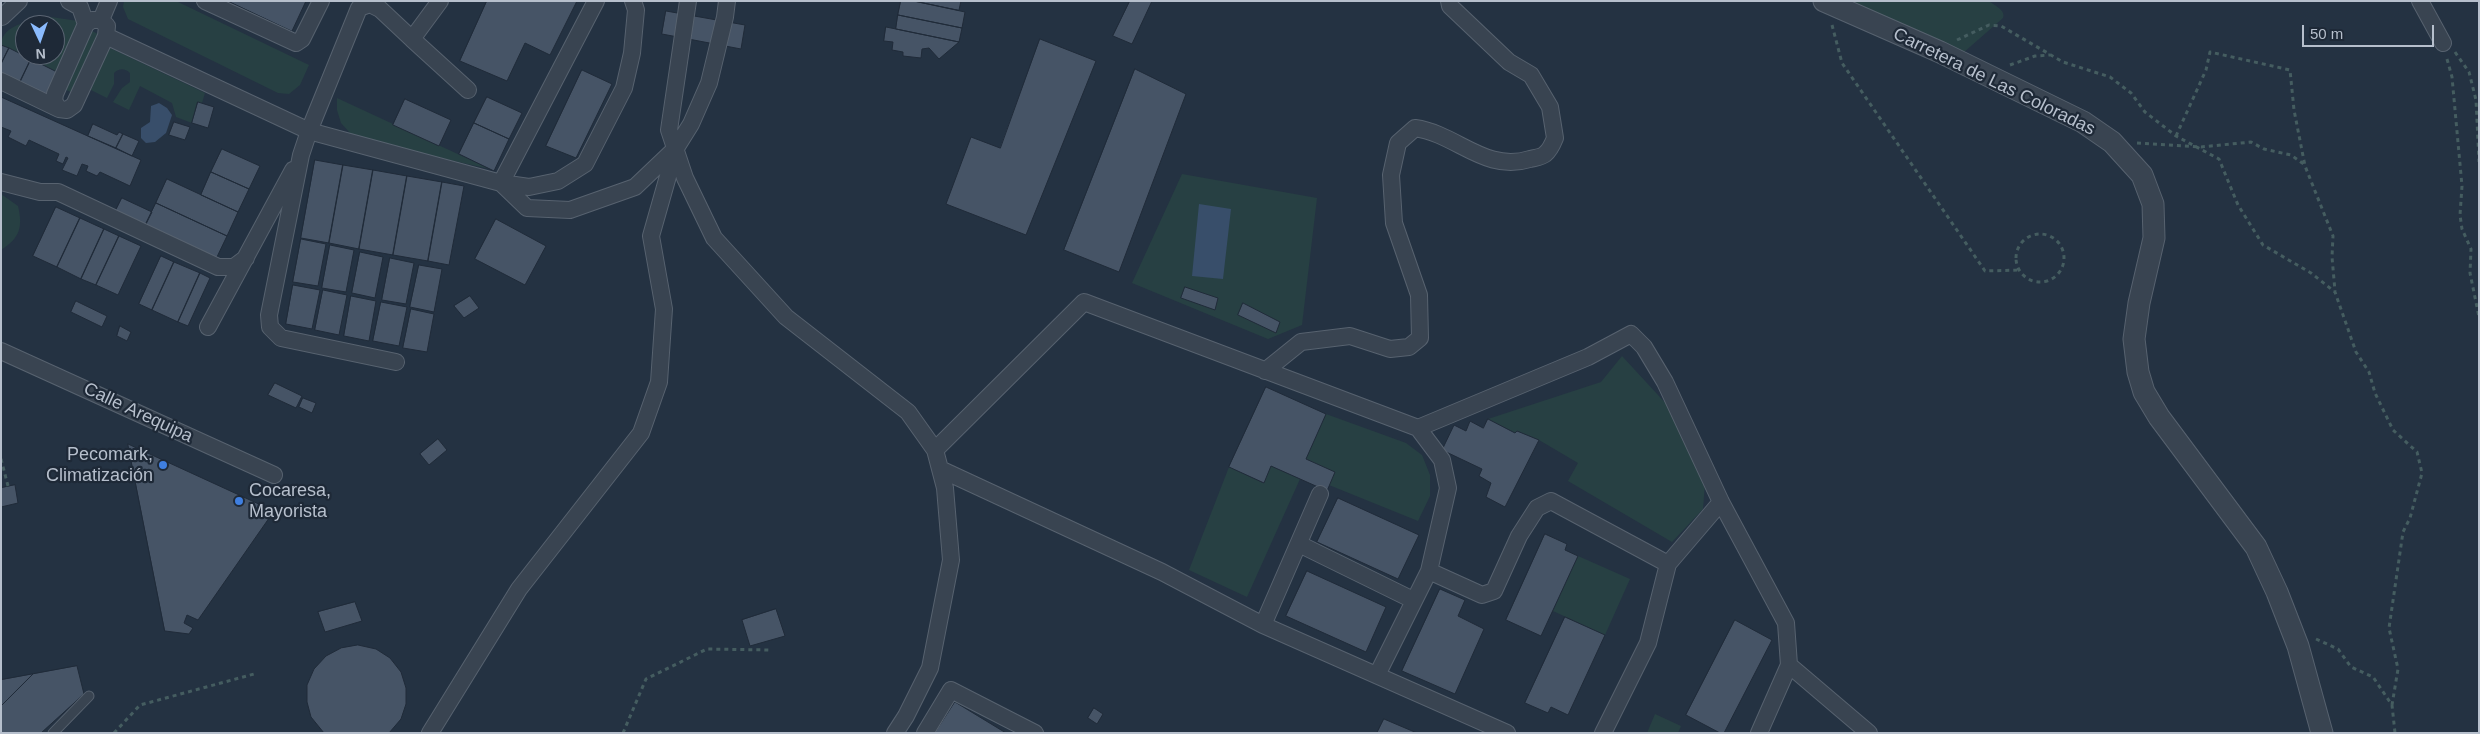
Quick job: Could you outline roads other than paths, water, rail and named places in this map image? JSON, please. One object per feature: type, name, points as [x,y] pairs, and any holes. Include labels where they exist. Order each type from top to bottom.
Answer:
[{"type":"street","points":[[2,18],[19,1]]},
{"type":"street","points":[[1,81],[59,109],[67,110],[74,105],[106,36],[107,26],[94,22],[80,7],[70,1]]},
{"type":"street","points":[[59,109],[54,101],[55,94],[94,22],[109,1]]},
{"type":"street","points":[[205,1],[296,43],[302,39],[321,1]]},
{"type":"street","points":[[412,39],[440,1]]},
{"type":"street","points":[[502,183],[596,1]]},
{"type":"street","points":[[106,36],[309,131],[502,183],[529,187],[558,181],[585,164],[624,88],[632,53],[636,10],[633,1]]},
{"type":"street","points":[[688,1],[669,130],[685,178],[714,238],[786,317],[908,412],[935,450],[945,488],[951,560],[930,668],[906,716],[895,733]]},
{"type":"street","points":[[502,183],[527,208],[570,210],[635,187],[676,148],[691,124],[709,83],[725,18],[727,1]]},
{"type":"street","points":[[1265,371],[1301,342],[1350,336],[1390,349],[1409,348],[1420,338],[1419,296],[1394,223],[1391,175],[1398,143],[1415,128],[1430,130],[1477,155],[1511,163],[1545,154],[1556,138],[1550,107],[1531,75],[1509,62],[1450,6],[1449,1]]},
{"type":"street","points":[[2420,1],[2443,43]]},
{"type":"street","name":"Carretera de Las Coloradas","points":[[1825,2],[1940,52],[2083,122],[2112,142],[2142,175],[2153,204],[2154,238],[2138,303],[2134,340],[2138,372],[2144,392],[2159,417],[2256,547],[2277,592],[2298,646],[2322,733]]},
{"type":"street","points":[[396,362],[281,338],[270,328],[269,315],[301,155],[359,8],[370,4],[380,9],[468,90]]},
{"type":"street","points":[[430,733],[519,589],[640,433],[659,382],[664,309],[651,236],[676,148]]},
{"type":"street","points":[[208,327],[301,155]]},
{"type":"street","points":[[1,182],[40,192],[58,192],[218,267],[234,267],[246,258]]},
{"type":"street","points":[[935,450],[1084,302],[1418,428],[1442,460],[1448,488],[1429,571],[1377,675]]},
{"type":"street","points":[[1418,428],[1588,358],[1631,334],[1644,347],[1665,382],[1721,502],[1786,623],[1789,665],[1759,733]]},
{"type":"street","name":"Calle Arequipa","points":[[1,351],[274,475]]},
{"type":"street","points":[[940,469],[1162,572],[1263,625],[1507,733]]},
{"type":"street","points":[[1263,625],[1320,494]]},
{"type":"street","points":[[1429,571],[1482,595],[1494,592],[1519,536],[1537,508],[1551,501],[1668,564]]},
{"type":"street","points":[[1603,733],[1648,643],[1668,564],[1721,502]]},
{"type":"street","points":[[1299,544],[1413,600]]},
{"type":"street","points":[[1789,665],[1869,733]]},
{"type":"street","points":[[925,733],[950,690],[1035,733]]},
{"type":"lane","points":[[53,733],[89,696]]},
{"type":"water","points":[[159,103],[167,108],[172,115],[166,133],[155,142],[146,143],[141,138],[141,128],[150,122],[151,106]]},
{"type":"water","points":[[1199,204],[1231,209],[1223,279],[1192,276]]},
{"type":"place","name":"Pecomark, Climatización","points":[[163,465]]},
{"type":"place","name":"Cocaresa, Mayorista","points":[[239,501]]}]
